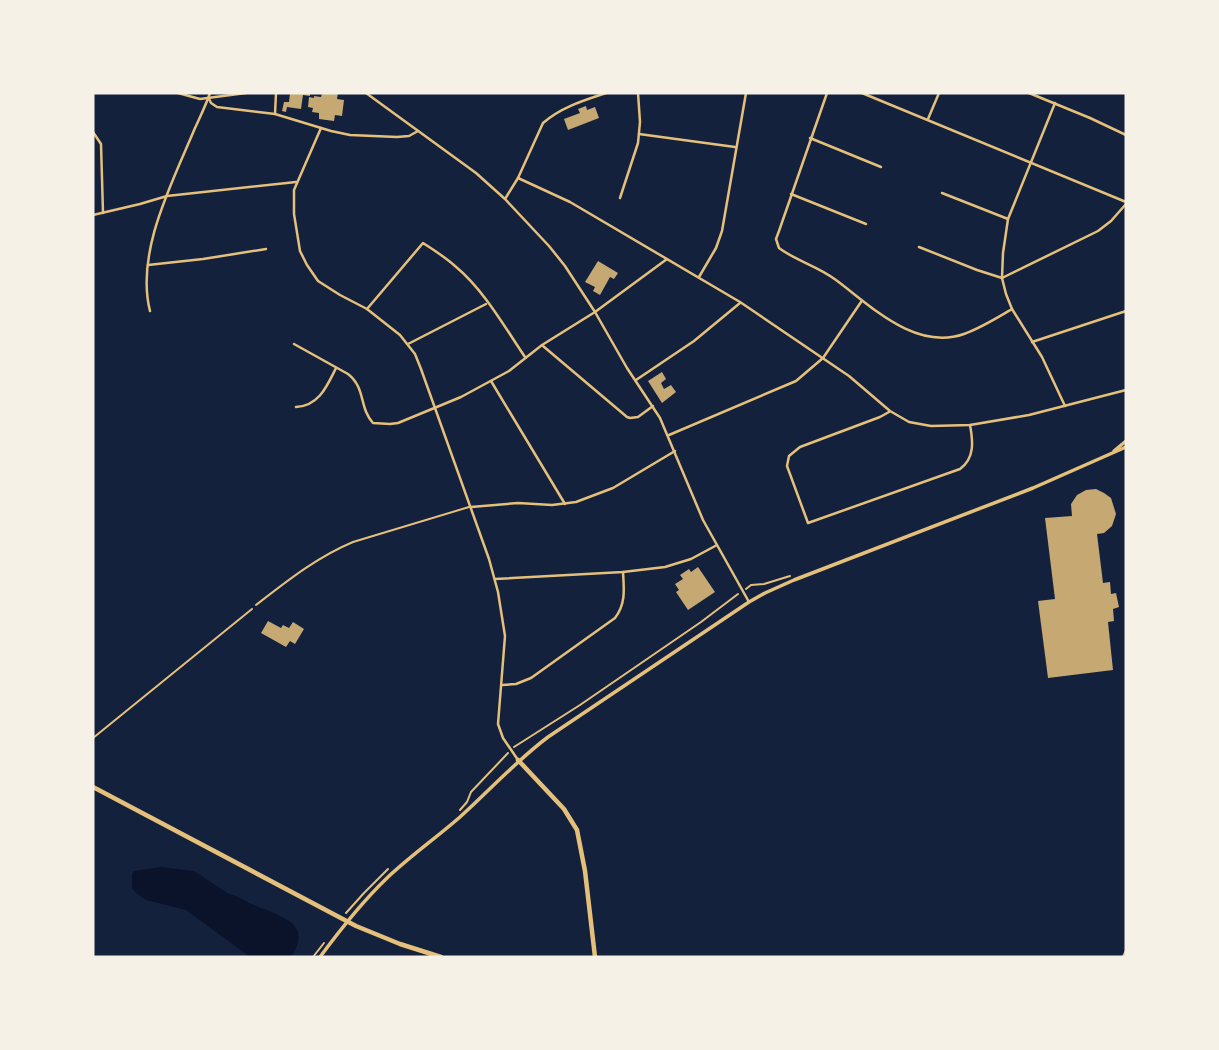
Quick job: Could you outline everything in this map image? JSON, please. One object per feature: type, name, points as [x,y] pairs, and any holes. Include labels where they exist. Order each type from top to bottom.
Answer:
[{"type":"main road","points":[[518,760],[564,809],[579,835],[594,957]]},
{"type":"main road","points":[[93,787],[356,926],[440,957]]},
{"type":"street","points":[[177,93],[200,99],[246,93]]},
{"type":"street","points":[[150,311],[147,293],[148,265],[154,236],[167,195],[210,93]]},
{"type":"street","points":[[275,114],[276,93]]},
{"type":"street","points":[[366,93],[476,173],[505,198],[549,246],[595,312],[626,368],[653,406],[669,435],[704,520],[749,602]]},
{"type":"street","points":[[505,198],[518,178],[543,123],[564,109],[607,93]]},
{"type":"street","points":[[620,198],[635,156],[639,134],[638,93]]},
{"type":"street","points":[[699,278],[720,239],[746,93]]},
{"type":"street","points":[[827,93],[777,236],[778,246],[827,273],[861,301],[916,333],[941,338],[956,336],[1012,309]]},
{"type":"street","points":[[862,93],[1126,203],[1111,221],[1098,231],[1002,278],[919,247]]},
{"type":"street","points":[[928,120],[939,93]]},
{"type":"street","points":[[1029,93],[1126,135]]},
{"type":"street","points":[[208,98],[217,107],[275,114],[350,135],[397,137],[409,136],[418,131]]},
{"type":"street","points":[[1055,103],[1008,219],[1002,278],[1012,309],[1065,406]]},
{"type":"street","points":[[321,128],[296,182],[293,200],[300,251],[318,281],[367,309],[400,335],[415,354],[495,579],[504,631],[498,724],[503,738],[518,760]]},
{"type":"street","points":[[93,132],[101,144],[103,213]]},
{"type":"street","points":[[639,134],[735,147]]},
{"type":"street","points":[[810,138],[881,167]]},
{"type":"street","points":[[518,178],[570,202],[740,302],[849,376],[890,411],[909,422],[941,427],[970,425],[1019,417],[1126,390]]},
{"type":"street","points":[[93,215],[167,195],[296,182]]},
{"type":"street","points":[[942,193],[1008,219]]},
{"type":"street","points":[[792,194],[866,225]]},
{"type":"street","points":[[367,309],[424,243],[456,267],[488,303],[526,357]]},
{"type":"street","points":[[148,265],[266,249]]},
{"type":"street","points":[[294,344],[356,380],[367,415],[373,423],[398,423],[461,397],[509,371],[542,345],[595,312],[667,259]]},
{"type":"street","points":[[669,435],[790,385],[804,376],[823,358],[861,301]]},
{"type":"street","points":[[636,380],[694,341],[740,302]]},
{"type":"street","points":[[408,344],[488,303]]},
{"type":"street","points":[[1032,342],[1126,311]]},
{"type":"street","points":[[542,345],[627,417],[638,417],[653,406]]},
{"type":"street","points":[[296,407],[310,405],[315,401],[336,368]]},
{"type":"street","points":[[491,381],[565,504]]},
{"type":"street","points":[[890,411],[800,447],[789,456],[787,466],[808,523],[960,469],[970,457],[970,425]]},
{"type":"street","points":[[1112,453],[1126,441]]},
{"type":"street","points":[[320,957],[351,912],[463,814],[518,760],[749,602],[794,580],[1033,488],[1126,447]]},
{"type":"street","points":[[470,507],[576,502],[600,494],[675,451]]},
{"type":"street","points":[[495,579],[623,572],[676,565],[717,545]]},
{"type":"street","points":[[502,685],[516,684],[531,678],[615,618],[623,603],[623,572]]},
{"type":"street","points":[[1123,957],[1126,951]]},
{"type":"lane","points":[[256,605],[288,580],[340,548],[470,507]]},
{"type":"path","points":[[515,746],[702,622],[751,585],[793,575]]},
{"type":"path","points":[[93,738],[256,605]]},
{"type":"path","points":[[459,811],[471,792],[508,753]]},
{"type":"path","points":[[351,912],[394,864]]},
{"type":"water","points":[[161,867],[194,871],[229,894],[291,922],[299,936],[291,957],[250,957],[186,910],[146,900],[136,893],[132,888],[134,871]]},
{"type":"building","points":[[290,93],[310,93],[310,96],[303,95],[301,109],[287,107],[286,112],[282,111],[284,102],[289,102]]},
{"type":"building","points":[[322,93],[338,93],[337,99],[344,100],[342,116],[335,115],[334,121],[319,119],[319,113],[312,112],[313,108],[308,107],[309,97],[321,97]]},
{"type":"building","points":[[586,106],[587,110],[595,107],[599,118],[568,130],[564,119],[580,113],[578,109]]},
{"type":"building","points":[[598,261],[618,273],[614,279],[610,277],[600,295],[593,291],[595,287],[585,282]]},
{"type":"building","points":[[662,372],[666,379],[661,383],[664,389],[671,385],[676,392],[662,403],[648,381]]},
{"type":"building","points":[[1096,489],[1111,498],[1116,514],[1112,526],[1104,533],[1097,534],[1103,583],[1110,582],[1111,594],[1116,593],[1119,607],[1113,609],[1114,621],[1108,622],[1113,670],[1048,678],[1038,601],[1055,599],[1045,518],[1072,516],[1071,504],[1077,495]]},
{"type":"building","points":[[698,567],[715,592],[688,610],[676,592],[679,590],[675,584],[683,579],[680,575]]},
{"type":"building","points":[[268,621],[281,628],[283,625],[289,628],[293,622],[304,629],[295,644],[290,641],[286,647],[261,633]]}]
